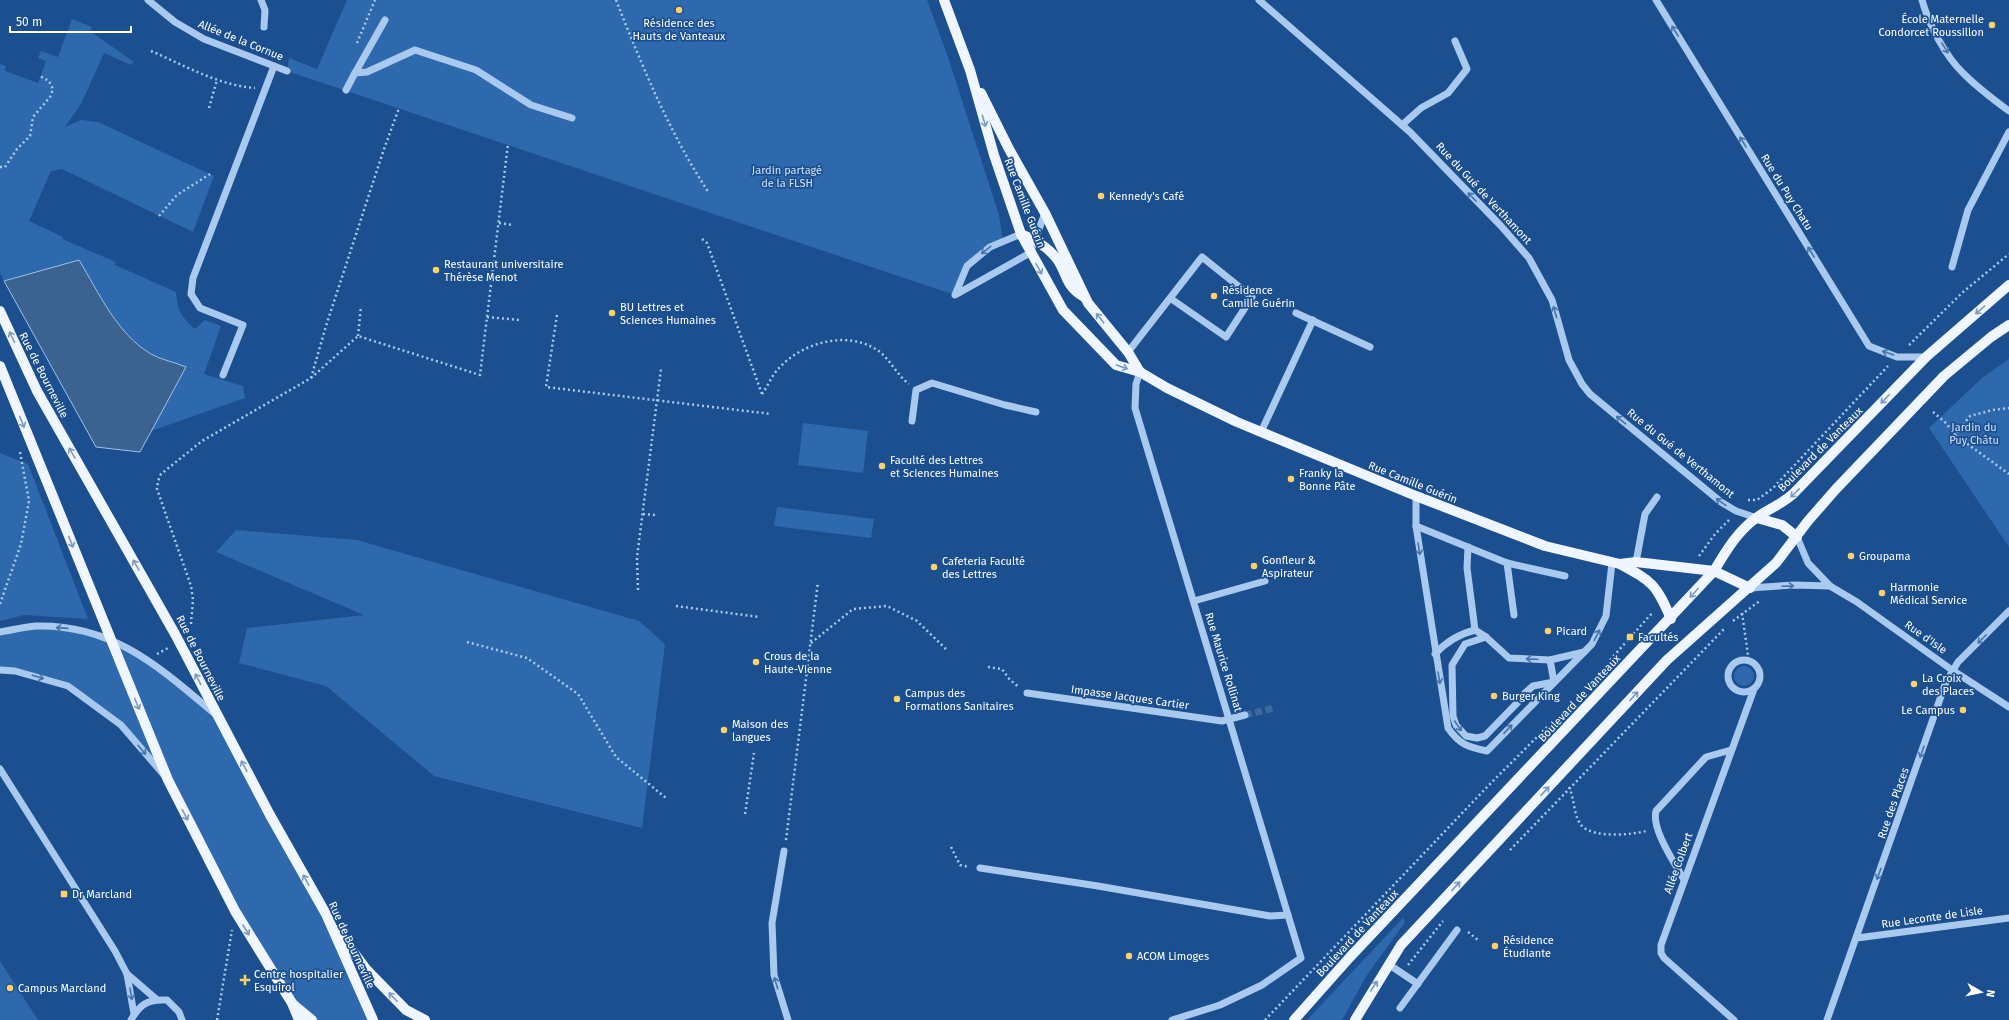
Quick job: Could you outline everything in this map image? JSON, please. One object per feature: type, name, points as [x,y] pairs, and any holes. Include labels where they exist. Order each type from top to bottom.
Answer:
[{"type":"main road","name":"Rue Camille Guérin","points":[[944,0],[970,70],[994,155],[1021,234],[1030,253],[1063,310],[1116,366],[1140,372],[1199,405],[1416,496],[1545,546],[1616,564],[1647,578],[1657,589],[1671,619]]},
{"type":"main road","name":"Rue Camille Guérin","points":[[970,70],[1009,149],[1045,213],[1084,297],[1128,352],[1140,372]]},
{"type":"main road","points":[[1021,234],[1040,242],[1057,259],[1074,291],[1084,297]]},
{"type":"main road","name":"Boulevard de Vanteaux","points":[[1294,1020],[1350,956],[1671,619],[1714,571],[1736,536],[1757,518],[1785,501],[1793,494],[1926,357],[2009,285]]},
{"type":"main road","name":"Rue de Bourneville","points":[[0,311],[37,391],[180,642],[216,714],[326,914],[373,1020]]},
{"type":"main road","points":[[1354,1020],[1388,964],[1406,940],[1667,660],[1732,600],[1750,588],[1776,563],[1808,521],[1836,489],[1944,376],[1991,337],[2009,325]]},
{"type":"main road","points":[[0,366],[168,780],[235,911],[292,1003],[300,1020]]},
{"type":"main road","name":"Rue du Gué de Verthamont","points":[[1757,518],[1782,525]]},
{"type":"main road","name":"Rue d'Isle","points":[[1782,525],[1797,537]]},
{"type":"main road","name":"Rue Camille Guérin","points":[[1616,564],[1636,562],[1714,571],[1735,581]]},
{"type":"main road","name":"Rue d'Isle","points":[[1735,581],[1750,588]]},
{"type":"main road","points":[[326,914],[366,969],[406,1010],[425,1020]]},
{"type":"main road","points":[[292,1003],[312,1020]]},
{"type":"street","name":"Allée de la Cornue","points":[[148,0],[175,22],[204,39],[287,71]]},
{"type":"street","points":[[261,0],[265,10],[264,27]]},
{"type":"street","name":"Rue du Gué de Verthamont","points":[[1259,0],[1402,125],[1501,226],[1529,258],[1552,300],[1569,360],[1582,384],[1590,394],[1720,502],[1736,511],[1757,518]]},
{"type":"street","name":"Rue du Puy Chatu","points":[[1656,0],[1869,346],[1897,357],[1926,357]]},
{"type":"street","points":[[1922,0],[1944,48],[1963,74],[2009,112]]},
{"type":"street","points":[[346,90],[385,20]]},
{"type":"street","points":[[1402,125],[1421,108],[1448,93],[1467,69],[1455,41]]},
{"type":"street","points":[[355,73],[367,72],[415,50],[476,70],[531,105],[572,118]]},
{"type":"street","points":[[223,376],[243,325],[200,308],[191,294],[193,278],[274,66]]},
{"type":"street","points":[[1952,267],[1968,210],[2009,132]]},
{"type":"street","points":[[1021,234],[990,247],[967,266],[955,295],[1030,253],[1045,213]]},
{"type":"street","points":[[1128,352],[1170,298],[1202,257],[1252,297],[1226,337],[1170,298]]},
{"type":"street","points":[[1296,312],[1370,347]]},
{"type":"street","points":[[1261,432],[1313,320]]},
{"type":"street","name":"Rue Maurice Rollinat","points":[[1140,372],[1136,384],[1135,408],[1302,958],[1262,985],[1220,1005],[1172,1020]]},
{"type":"street","points":[[912,421],[916,390],[932,383],[1006,405],[1036,412]]},
{"type":"street","points":[[1416,496],[1416,526],[1435,654],[1448,728],[1457,741],[1470,748],[1487,752],[1592,644],[1606,616],[1616,564]]},
{"type":"street","points":[[1636,562],[1645,514],[1657,497]]},
{"type":"street","points":[[1416,526],[1507,563],[1565,576]]},
{"type":"street","name":"Rue d'Isle","points":[[1797,537],[1808,563],[1830,586],[1857,602],[1952,670],[2009,707]]},
{"type":"street","points":[[1468,547],[1467,568],[1475,630]]},
{"type":"street","points":[[1507,563],[1514,615]]},
{"type":"street","points":[[1194,600],[1265,581]]},
{"type":"street","name":"Rue d'Isle","points":[[1750,588],[1794,585],[1830,586]]},
{"type":"street","name":"Rue des Places","points":[[1827,1020],[1946,682],[1958,662],[2009,611]]},
{"type":"street","points":[[0,632],[36,626],[68,628],[100,636],[129,648],[148,660],[216,714]]},
{"type":"street","points":[[1435,654],[1461,633],[1475,630],[1486,637],[1509,658],[1550,660],[1584,652]]},
{"type":"street","points":[[1486,637],[1465,644],[1452,665],[1453,716],[1456,725],[1466,736],[1477,738],[1485,736],[1519,700]]},
{"type":"street","points":[[1550,660],[1554,682]]},
{"type":"street","points":[[1750,662],[1742,661],[1732,665],[1729,670],[1728,680],[1730,685],[1739,692],[1754,689]]},
{"type":"street","name":"Allée Colbert","points":[[1734,1020],[1664,958],[1661,953],[1661,945],[1731,750],[1754,689],[1759,680],[1760,675],[1756,666],[1750,662]]},
{"type":"street","points":[[0,670],[15,671],[68,686],[121,725],[168,780]]},
{"type":"street","points":[[1525,693],[1533,686],[1554,682]]},
{"type":"street","name":"Impasse Jacques Cartier","points":[[1027,693],[1222,722],[1245,715]]},
{"type":"street","points":[[1684,880],[1657,828],[1654,818],[1656,811],[1706,757],[1731,750]]},
{"type":"street","points":[[0,769],[115,951],[127,974],[132,1017]]},
{"type":"street","points":[[784,850],[772,923],[774,975],[788,1020]]},
{"type":"street","points":[[980,868],[1098,886],[1270,916],[1288,915]]},
{"type":"street","name":"Rue Leconte de Lisle","points":[[1857,938],[2009,918]]},
{"type":"street","points":[[1400,1008],[1457,930]]},
{"type":"street","points":[[1388,964],[1418,984]]},
{"type":"street","points":[[127,974],[156,999]]},
{"type":"street","points":[[132,1017],[142,1004],[156,999],[166,1000],[179,1012],[182,1020]]},
{"type":"path","points":[[616,0],[630,36],[680,142],[695,172],[709,193]]},
{"type":"path","points":[[151,50],[217,80],[242,87],[265,89]]},
{"type":"path","points":[[0,167],[5,167],[17,149],[30,136],[33,118],[50,97],[53,89],[49,80],[40,76]]},
{"type":"path","points":[[208,108],[217,80]]},
{"type":"path","points":[[311,378],[326,326],[383,152],[400,108]]},
{"type":"path","points":[[358,336],[480,375],[508,144]]},
{"type":"path","points":[[159,216],[176,195],[210,174]]},
{"type":"path","points":[[499,223],[513,225]]},
{"type":"path","points":[[702,239],[707,243],[762,394],[778,368],[798,352],[818,343],[842,340],[860,342],[879,352],[895,368],[902,379],[916,390]]},
{"type":"path","points":[[1748,500],[1757,500],[1773,488],[1897,357],[1963,292],[2009,254]]},
{"type":"path","points":[[190,624],[193,600],[191,586],[157,489],[160,474],[202,441],[311,378],[358,336],[361,306]]},
{"type":"path","points":[[557,315],[546,387],[771,414]]},
{"type":"path","points":[[488,316],[519,320]]},
{"type":"path","points":[[638,590],[637,557],[661,369]]},
{"type":"path","points":[[1955,435],[1970,416],[1993,410],[2009,408]]},
{"type":"path","points":[[1933,412],[1946,423],[1955,435],[2009,474]]},
{"type":"path","points":[[0,604],[21,544],[29,501],[19,447]]},
{"type":"path","points":[[643,514],[655,516]]},
{"type":"path","points":[[1699,556],[1715,534],[1730,518]]},
{"type":"path","points":[[784,850],[818,582]]},
{"type":"path","points":[[1731,622],[1762,599]]},
{"type":"path","points":[[1605,666],[1663,601]]},
{"type":"path","points":[[676,606],[759,617]]},
{"type":"path","points":[[811,643],[853,608],[887,606],[917,621],[946,649]]},
{"type":"path","points":[[1742,613],[1750,662]]},
{"type":"path","points":[[1505,854],[1726,627]]},
{"type":"path","points":[[148,660],[180,642]]},
{"type":"path","points":[[467,642],[527,658],[578,694],[616,757],[666,798]]},
{"type":"path","points":[[988,667],[1002,669],[1010,680],[1027,693]]},
{"type":"path","points":[[1265,1020],[1488,786],[1552,722]]},
{"type":"path","points":[[745,814],[754,753]]},
{"type":"path","points":[[1569,787],[1574,796],[1578,819],[1582,826],[1587,830],[1602,834],[1635,834],[1657,828]]},
{"type":"path","points":[[951,848],[960,865],[980,868]]},
{"type":"path","points":[[217,1020],[235,911]]},
{"type":"path","points":[[1401,973],[1448,915]]},
{"type":"green space","name":"Jardin partagé de la FLSH","points":[[347,0],[927,0],[947,54],[999,215],[1003,241],[967,266],[955,295],[287,71],[289,58],[317,69]]},
{"type":"green space","points":[[72,19],[92,27],[90,31],[134,62],[131,65],[104,53],[81,104],[65,127],[81,120],[98,122],[214,176],[193,232],[62,169],[51,171],[29,221],[63,237],[62,239],[116,262],[115,265],[176,292],[178,304],[183,316],[195,329],[205,320],[221,326],[204,374],[243,386],[245,398],[151,431],[185,367],[151,354],[128,335],[110,312],[79,260],[4,281],[0,273],[0,64],[6,66],[5,71],[38,83],[46,61],[38,58],[41,51],[58,57]]},
{"type":"green space","name":"Jardin du Puy Châtu","points":[[2009,359],[2009,547],[1929,428],[1982,378]]},
{"type":"green space","points":[[803,423],[868,431],[863,473],[798,465]]},
{"type":"green space","points":[[0,453],[28,464],[88,619],[24,615],[0,621]]},
{"type":"green space","points":[[777,507],[874,519],[871,538],[774,526]]},
{"type":"green space","points":[[236,530],[357,540],[639,621],[665,644],[642,828],[434,776],[326,686],[239,663],[247,628],[364,615],[216,552]]},
{"type":"green space","points":[[36,626],[68,628],[129,648],[216,714],[326,914],[370,1020],[299,1020],[235,911],[168,780],[121,725],[68,686],[0,670],[0,633]]},
{"type":"green space","points":[[1744,666],[1751,669],[1754,676],[1751,683],[1744,686],[1737,683],[1734,676],[1737,669]]},
{"type":"green space","points":[[1403,918],[1405,922],[1367,975],[1342,1020],[1307,1020]]},
{"type":"green space","name":"Campus Marcland","points":[[0,961],[38,1020],[0,1020]]},
{"type":"shaded area","points":[[79,260],[110,312],[128,336],[151,354],[186,367],[140,452],[96,447],[4,281]]},
{"type":"tunnel","points":[[1245,715],[1274,708]]},
{"type":"place","name":"Résidence des Hauts de Vanteaux","points":[[679,10]]},
{"type":"place","name":"École Maternelle Condorcet Roussillon","points":[[1992,25]]},
{"type":"place","name":"Kennedy's Café","points":[[1101,196]]},
{"type":"place","name":"Restaurant universitaire Thérèse Menot","points":[[436,270]]},
{"type":"place","name":"Résidence Camille Guérin","points":[[1214,296]]},
{"type":"place","name":"BU Lettres et Sciences Humaines","points":[[612,313]]},
{"type":"place","name":"Faculté des Lettres et Sciences Humaines","points":[[882,466]]},
{"type":"place","name":"Franky la Bonne Pâte","points":[[1291,479]]},
{"type":"place","name":"Groupama","points":[[1851,556]]},
{"type":"place","name":"Gonfleur & Aspirateur","points":[[1254,566]]},
{"type":"place","name":"Cafeteria Faculté des Lettres","points":[[934,567]]},
{"type":"place","name":"Harmonie Médical Service","points":[[1882,593]]},
{"type":"place","name":"Picard","points":[[1548,631]]},
{"type":"place","name":"Facultés","points":[[1630,637]]},
{"type":"place","name":"Crous de la Haute-Vienne","points":[[756,662]]},
{"type":"place","name":"La Croix des Places","points":[[1914,684]]},
{"type":"place","name":"Burger King","points":[[1494,696]]},
{"type":"place","name":"Campus des Formations Sanitaires","points":[[897,699]]},
{"type":"place","name":"Le Campus","points":[[1963,710]]},
{"type":"place","name":"Maison des langues","points":[[724,730]]},
{"type":"place","name":"Dr Marcland","points":[[64,894]]},
{"type":"place","name":"Résidence Étudiante","points":[[1495,946]]},
{"type":"place","name":"ACOM Limoges","points":[[1129,956]]},
{"type":"place","name":"Centre hospitalier Esquirol","points":[[245,980]]},
{"type":"place","name":"Campus Marcland","points":[[10,988]]}]
